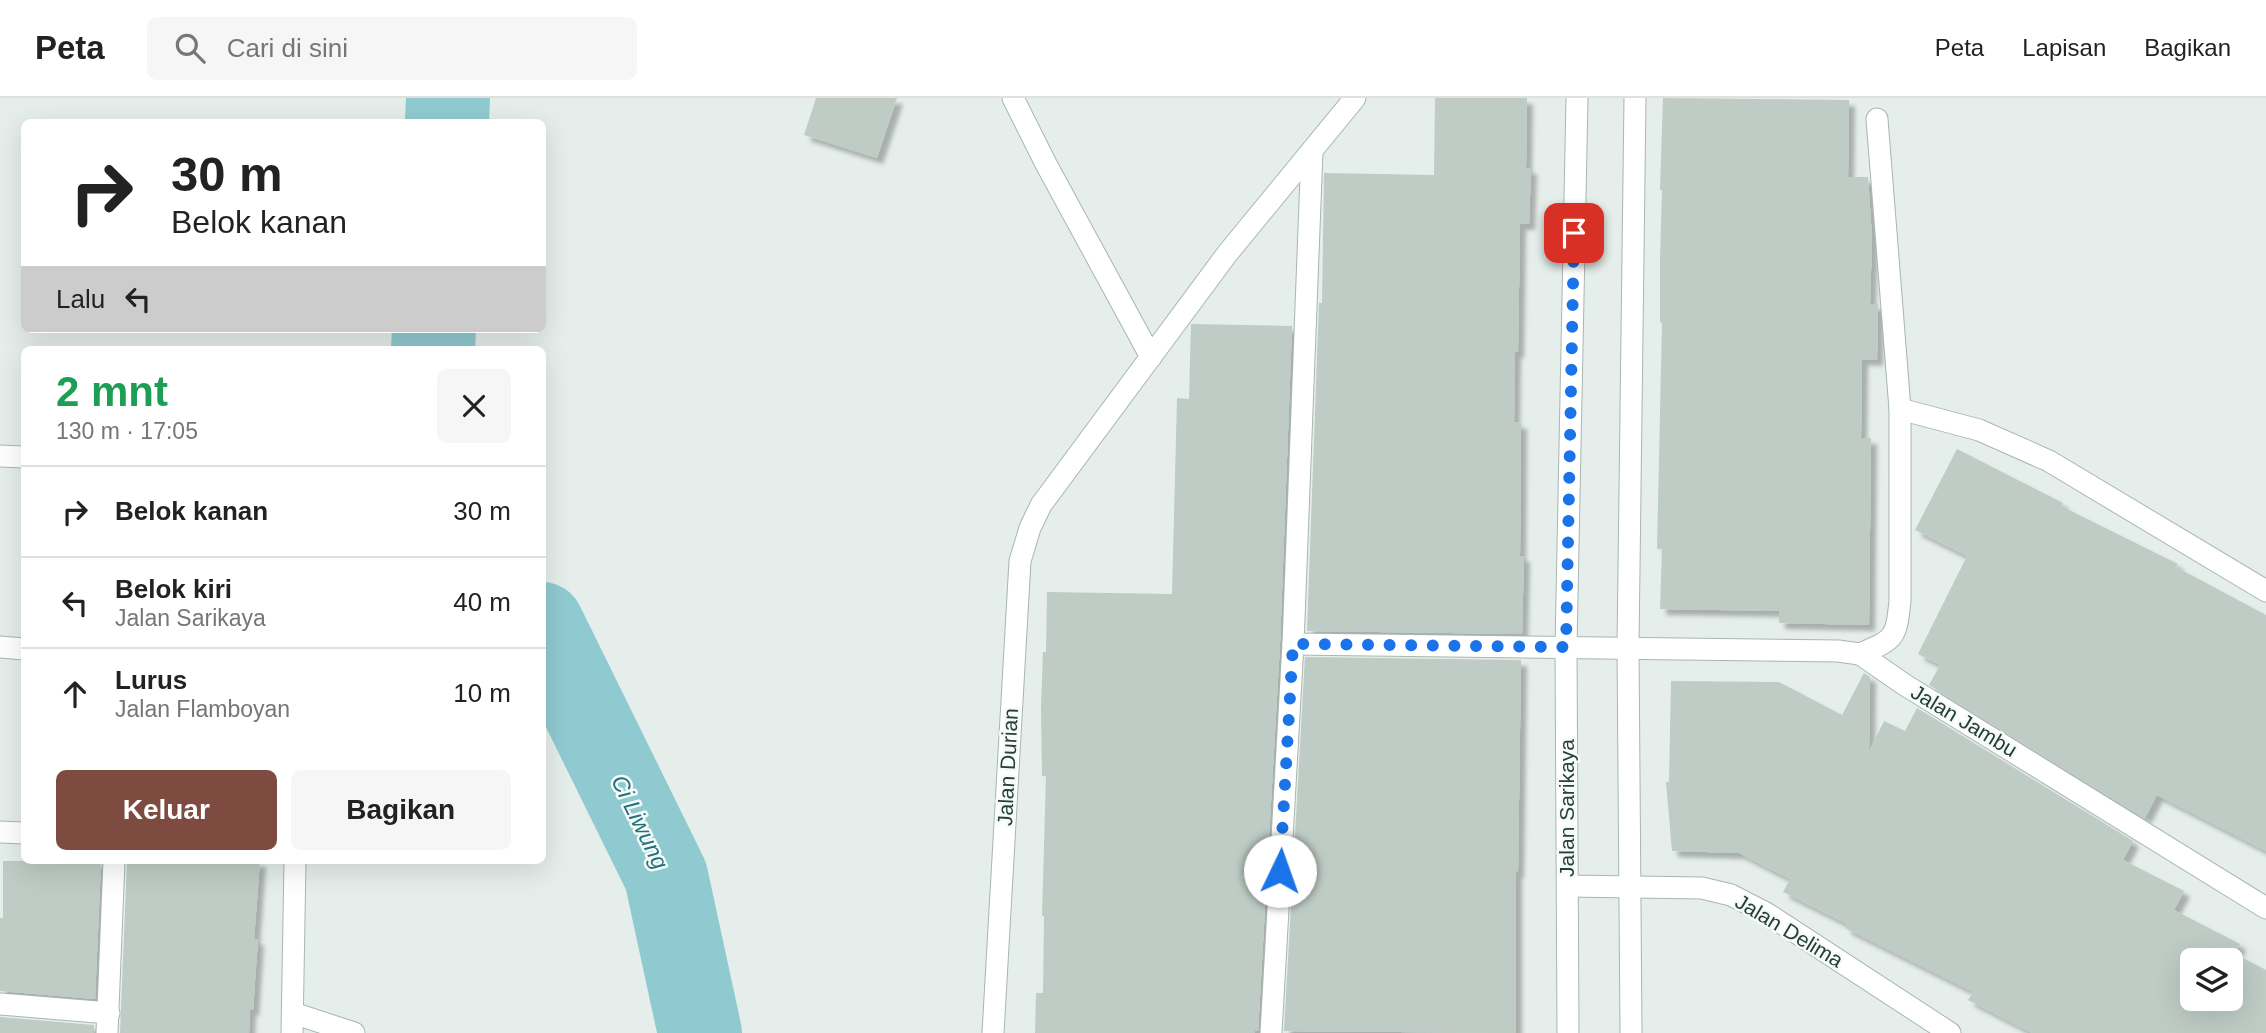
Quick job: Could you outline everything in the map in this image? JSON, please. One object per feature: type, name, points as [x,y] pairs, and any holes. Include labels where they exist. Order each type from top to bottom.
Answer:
[{"type":"street","points":[[1013,98],[1151,357]]},
{"type":"street","name":"Jalan Durian","points":[[993,1033],[1020,561],[1030,528],[1041,505],[1227,254],[1355,98]]},
{"type":"street","name":"Jalan Sarikaya","points":[[1568,1033],[1566,647],[1577,98]]},
{"type":"street","points":[[1632,1033],[1628,648],[1631,586],[1635,98]]},
{"type":"street","points":[[1860,654],[1884,643],[1897,630],[1900,601],[1900,409],[1877,119]]},
{"type":"street","points":[[1271,1033],[1293,644],[1312,151]]},
{"type":"street","points":[[1900,409],[1979,430],[2049,461],[2266,591]]},
{"type":"street","points":[[0,456],[21,457]]},
{"type":"street","name":"Jalan Jambu","points":[[1293,644],[1838,650],[1860,654],[1905,685],[2266,908]]},
{"type":"street","points":[[0,647],[21,649]]},
{"type":"street","points":[[0,832],[21,833]]},
{"type":"street","points":[[0,1004],[108,1023],[114,864]]},
{"type":"street","points":[[295,864],[293,1023],[354,1033]]},
{"type":"street","name":"Jalan Delima","points":[[1568,886],[1702,888],[1731,895],[1766,914],[1950,1033]]},
{"type":"building","points":[[816,98],[897,98],[877,158],[804,135]]},
{"type":"building","points":[[1435,98],[1527,98],[1526,168],[1531,168],[1529,224],[1520,224],[1514,422],[1521,423],[1520,556],[1524,556],[1522,634],[1307,631],[1319,303],[1322,303],[1324,173],[1434,175]]},
{"type":"building","points":[[1663,98],[1849,100],[1848,177],[1868,177],[1872,239],[1870,304],[1878,304],[1877,360],[1862,359],[1861,438],[1871,438],[1869,625],[1779,623],[1779,611],[1660,609],[1662,549],[1657,549]]},
{"type":"building","points":[[1191,324],[1292,326],[1280,643],[1258,1031],[1035,1033],[1036,993],[1043,993],[1046,776],[1042,776],[1041,707],[1043,652],[1046,652],[1047,592],[1172,594],[1177,398],[1189,399]]},
{"type":"building","points":[[1957,449],[2063,503],[2061,506],[2178,564],[2176,567],[2266,615],[2266,851],[2157,795],[2145,818],[1929,685],[1940,665],[1918,654],[1967,556],[1915,530]]},
{"type":"building","points":[[1305,657],[1521,660],[1516,872],[1516,1033],[1284,1031]]},
{"type":"building","points":[[1864,673],[1870,677],[1869,751],[1884,721],[1905,731],[1917,708],[2133,841],[2123,860],[2184,891],[2174,910],[2240,944],[2238,948],[2180,948],[2180,1011],[2243,1011],[2243,958],[2266,970],[2266,1033],[2032,1033],[1968,1000],[1973,992],[1845,928],[1847,924],[1783,892],[1790,879],[1739,853],[1672,851],[1666,782],[1669,782],[1671,681],[1779,682],[1842,715]]},
{"type":"building","points":[[3,861],[21,861],[21,864],[101,864],[95,999],[0,991],[0,918],[3,918]]},
{"type":"building","points":[[127,864],[260,864],[254,939],[258,939],[249,1033],[120,1033]]},
{"type":"building","points":[[0,1017],[94,1025],[94,1033],[0,1033]]},
{"type":"waterway","name":"Ci Liwung","points":[[447,119],[448,98]]},
{"type":"waterway","name":"Ci Liwung","points":[[433,346],[434,333]]},
{"type":"waterway","name":"Ci Liwung","points":[[546,632],[666,876],[700,1033]]},
{"type":"route","points":[[1280,871],[1293,644],[1566,647],[1574,233]]}]
